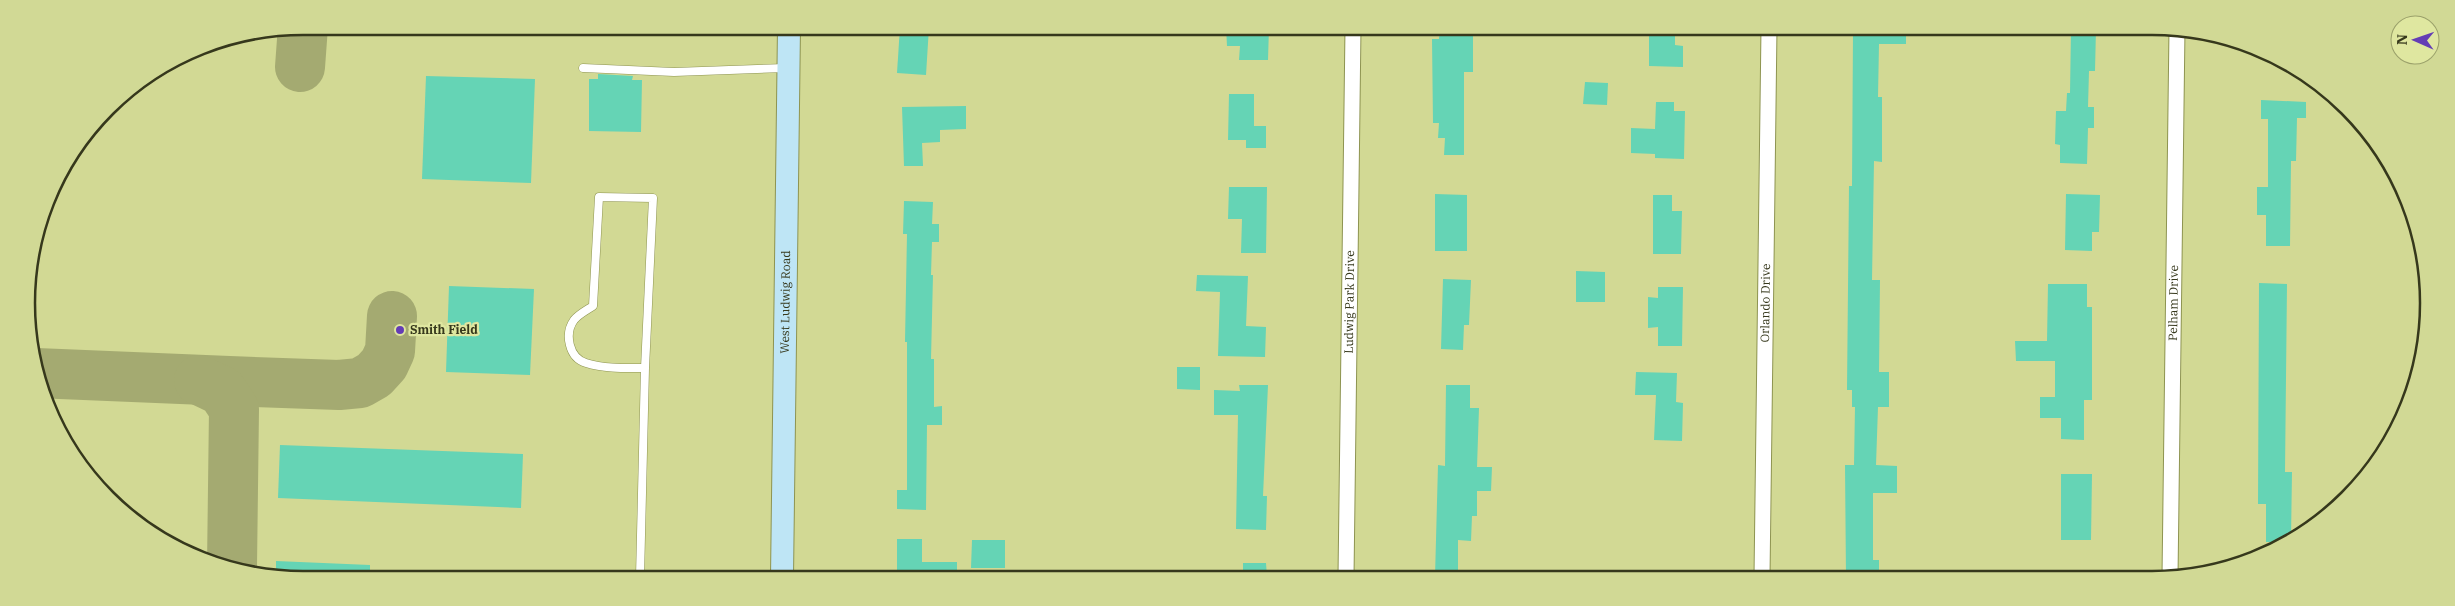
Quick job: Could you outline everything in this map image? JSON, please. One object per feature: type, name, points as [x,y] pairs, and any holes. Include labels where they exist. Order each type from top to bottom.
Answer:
[{"type":"main road","name":"West Ludwig Road","points":[[782,571],[789,35]]},
{"type":"street","name":"Ludwig Park Drive","points":[[1346,571],[1353,35]]},
{"type":"street","name":"Orlando Drive","points":[[1762,571],[1769,35]]},
{"type":"street","name":"Pelham Drive","points":[[2170,570],[2176,36]]},
{"type":"lane","points":[[583,68],[674,72],[788,68]]},
{"type":"lane","points":[[640,571],[645,368],[653,198],[599,197],[593,306],[573,321],[569,331],[568,344],[577,358],[584,363],[615,368],[645,368]]},
{"type":"building","points":[[899,35],[928,35],[926,75],[897,73]]},
{"type":"building","points":[[1226,35],[1269,35],[1268,60],[1239,60],[1240,46],[1227,46]]},
{"type":"building","points":[[1439,35],[1473,35],[1473,72],[1464,72],[1464,155],[1444,155],[1445,138],[1438,138],[1439,123],[1433,123],[1432,39],[1439,39]]},
{"type":"building","points":[[1649,35],[1675,35],[1675,45],[1683,46],[1683,67],[1649,66]]},
{"type":"building","points":[[1853,35],[1906,35],[1906,44],[1879,44],[1878,97],[1882,97],[1882,162],[1874,161],[1872,280],[1880,280],[1879,372],[1889,372],[1889,407],[1878,407],[1876,465],[1897,466],[1897,493],[1873,493],[1873,560],[1879,560],[1879,571],[1846,571],[1845,465],[1854,465],[1855,407],[1852,407],[1852,390],[1847,390],[1849,186],[1852,186]]},
{"type":"building","points":[[2071,35],[2096,35],[2095,71],[2089,71],[2088,107],[2094,107],[2094,128],[2088,128],[2087,164],[2060,163],[2060,145],[2055,144],[2056,111],[2066,111],[2067,93],[2070,93]]},
{"type":"building","points":[[598,74],[633,76],[632,80],[642,80],[641,132],[589,131],[589,79],[598,79]]},
{"type":"building","points":[[426,76],[535,79],[531,183],[422,179]]},
{"type":"building","points":[[1585,82],[1608,83],[1607,105],[1583,104]]},
{"type":"building","points":[[1229,94],[1254,94],[1254,126],[1266,126],[1266,148],[1246,148],[1246,140],[1228,140]]},
{"type":"building","points":[[2261,100],[2306,102],[2306,118],[2297,118],[2296,161],[2291,161],[2290,246],[2266,246],[2266,215],[2257,215],[2257,187],[2268,187],[2268,119],[2261,119]]},
{"type":"building","points":[[1656,102],[1674,102],[1674,111],[1685,111],[1684,159],[1655,158],[1655,154],[1631,153],[1631,128],[1655,129]]},
{"type":"building","points":[[966,106],[966,129],[940,130],[940,142],[922,143],[923,166],[904,166],[902,107]]},
{"type":"building","points":[[1229,187],[1267,187],[1266,253],[1241,253],[1242,219],[1228,219]]},
{"type":"building","points":[[1435,194],[1467,195],[1467,251],[1435,251]]},
{"type":"building","points":[[2066,194],[2100,195],[2099,232],[2092,232],[2092,251],[2065,250]]},
{"type":"building","points":[[1653,195],[1672,195],[1672,211],[1682,211],[1681,254],[1653,254]]},
{"type":"building","points":[[904,201],[933,202],[932,224],[939,224],[939,242],[932,242],[931,359],[934,359],[934,407],[942,406],[942,425],[927,425],[926,510],[897,509],[897,490],[907,490],[907,342],[905,342],[907,234],[903,234]]},
{"type":"building","points":[[1576,271],[1605,272],[1605,302],[1576,302]]},
{"type":"building","points":[[1197,275],[1248,276],[1246,326],[1266,327],[1265,357],[1218,356],[1220,292],[1196,291]]},
{"type":"building","points":[[1443,279],[1471,280],[1469,325],[1464,325],[1463,350],[1441,349]]},
{"type":"building","points":[[2259,283],[2287,284],[2285,472],[2292,472],[2291,532],[2273,542],[2266,542],[2266,504],[2258,504]]},
{"type":"building","points":[[2048,284],[2087,284],[2087,307],[2092,307],[2092,400],[2084,400],[2084,440],[2061,439],[2061,418],[2040,418],[2040,397],[2055,397],[2055,361],[2016,361],[2015,341],[2047,341]]},
{"type":"building","points":[[449,286],[534,289],[530,375],[446,372]]},
{"type":"building","points":[[1658,287],[1683,287],[1682,346],[1658,346],[1658,327],[1648,328],[1648,297],[1658,298]]},
{"type":"building","points":[[1177,367],[1200,367],[1200,390],[1177,389]]},
{"type":"building","points":[[1636,372],[1677,373],[1676,402],[1683,403],[1682,441],[1654,440],[1656,395],[1635,395]]},
{"type":"building","points":[[1239,385],[1268,385],[1263,496],[1267,496],[1266,530],[1236,529],[1238,415],[1214,415],[1214,390],[1240,391]]},
{"type":"building","points":[[1446,385],[1470,385],[1470,408],[1479,408],[1477,467],[1492,467],[1491,491],[1477,491],[1477,516],[1472,516],[1471,541],[1458,540],[1458,571],[1435,571],[1438,465],[1445,466]]},
{"type":"building","points":[[280,445],[523,454],[521,508],[278,498]]},
{"type":"building","points":[[2061,474],[2092,474],[2091,540],[2061,540]]},
{"type":"building","points":[[897,539],[922,539],[922,562],[957,562],[957,571],[897,571]]},
{"type":"building","points":[[972,540],[1005,540],[1005,568],[971,568]]},
{"type":"building","points":[[276,561],[370,565],[370,571],[276,569]]},
{"type":"building","points":[[1243,563],[1266,563],[1267,571],[1243,571]]},
{"type":"taxiway","points":[[300,67],[302,35]]},
{"type":"taxiway","points":[[44,373],[339,385],[360,383],[374,375],[384,364],[390,351],[392,316]]},
{"type":"taxiway","points":[[199,380],[222,391],[234,409],[232,561]]},
{"type":"place","name":"Smith Field","points":[[400,330]]}]
